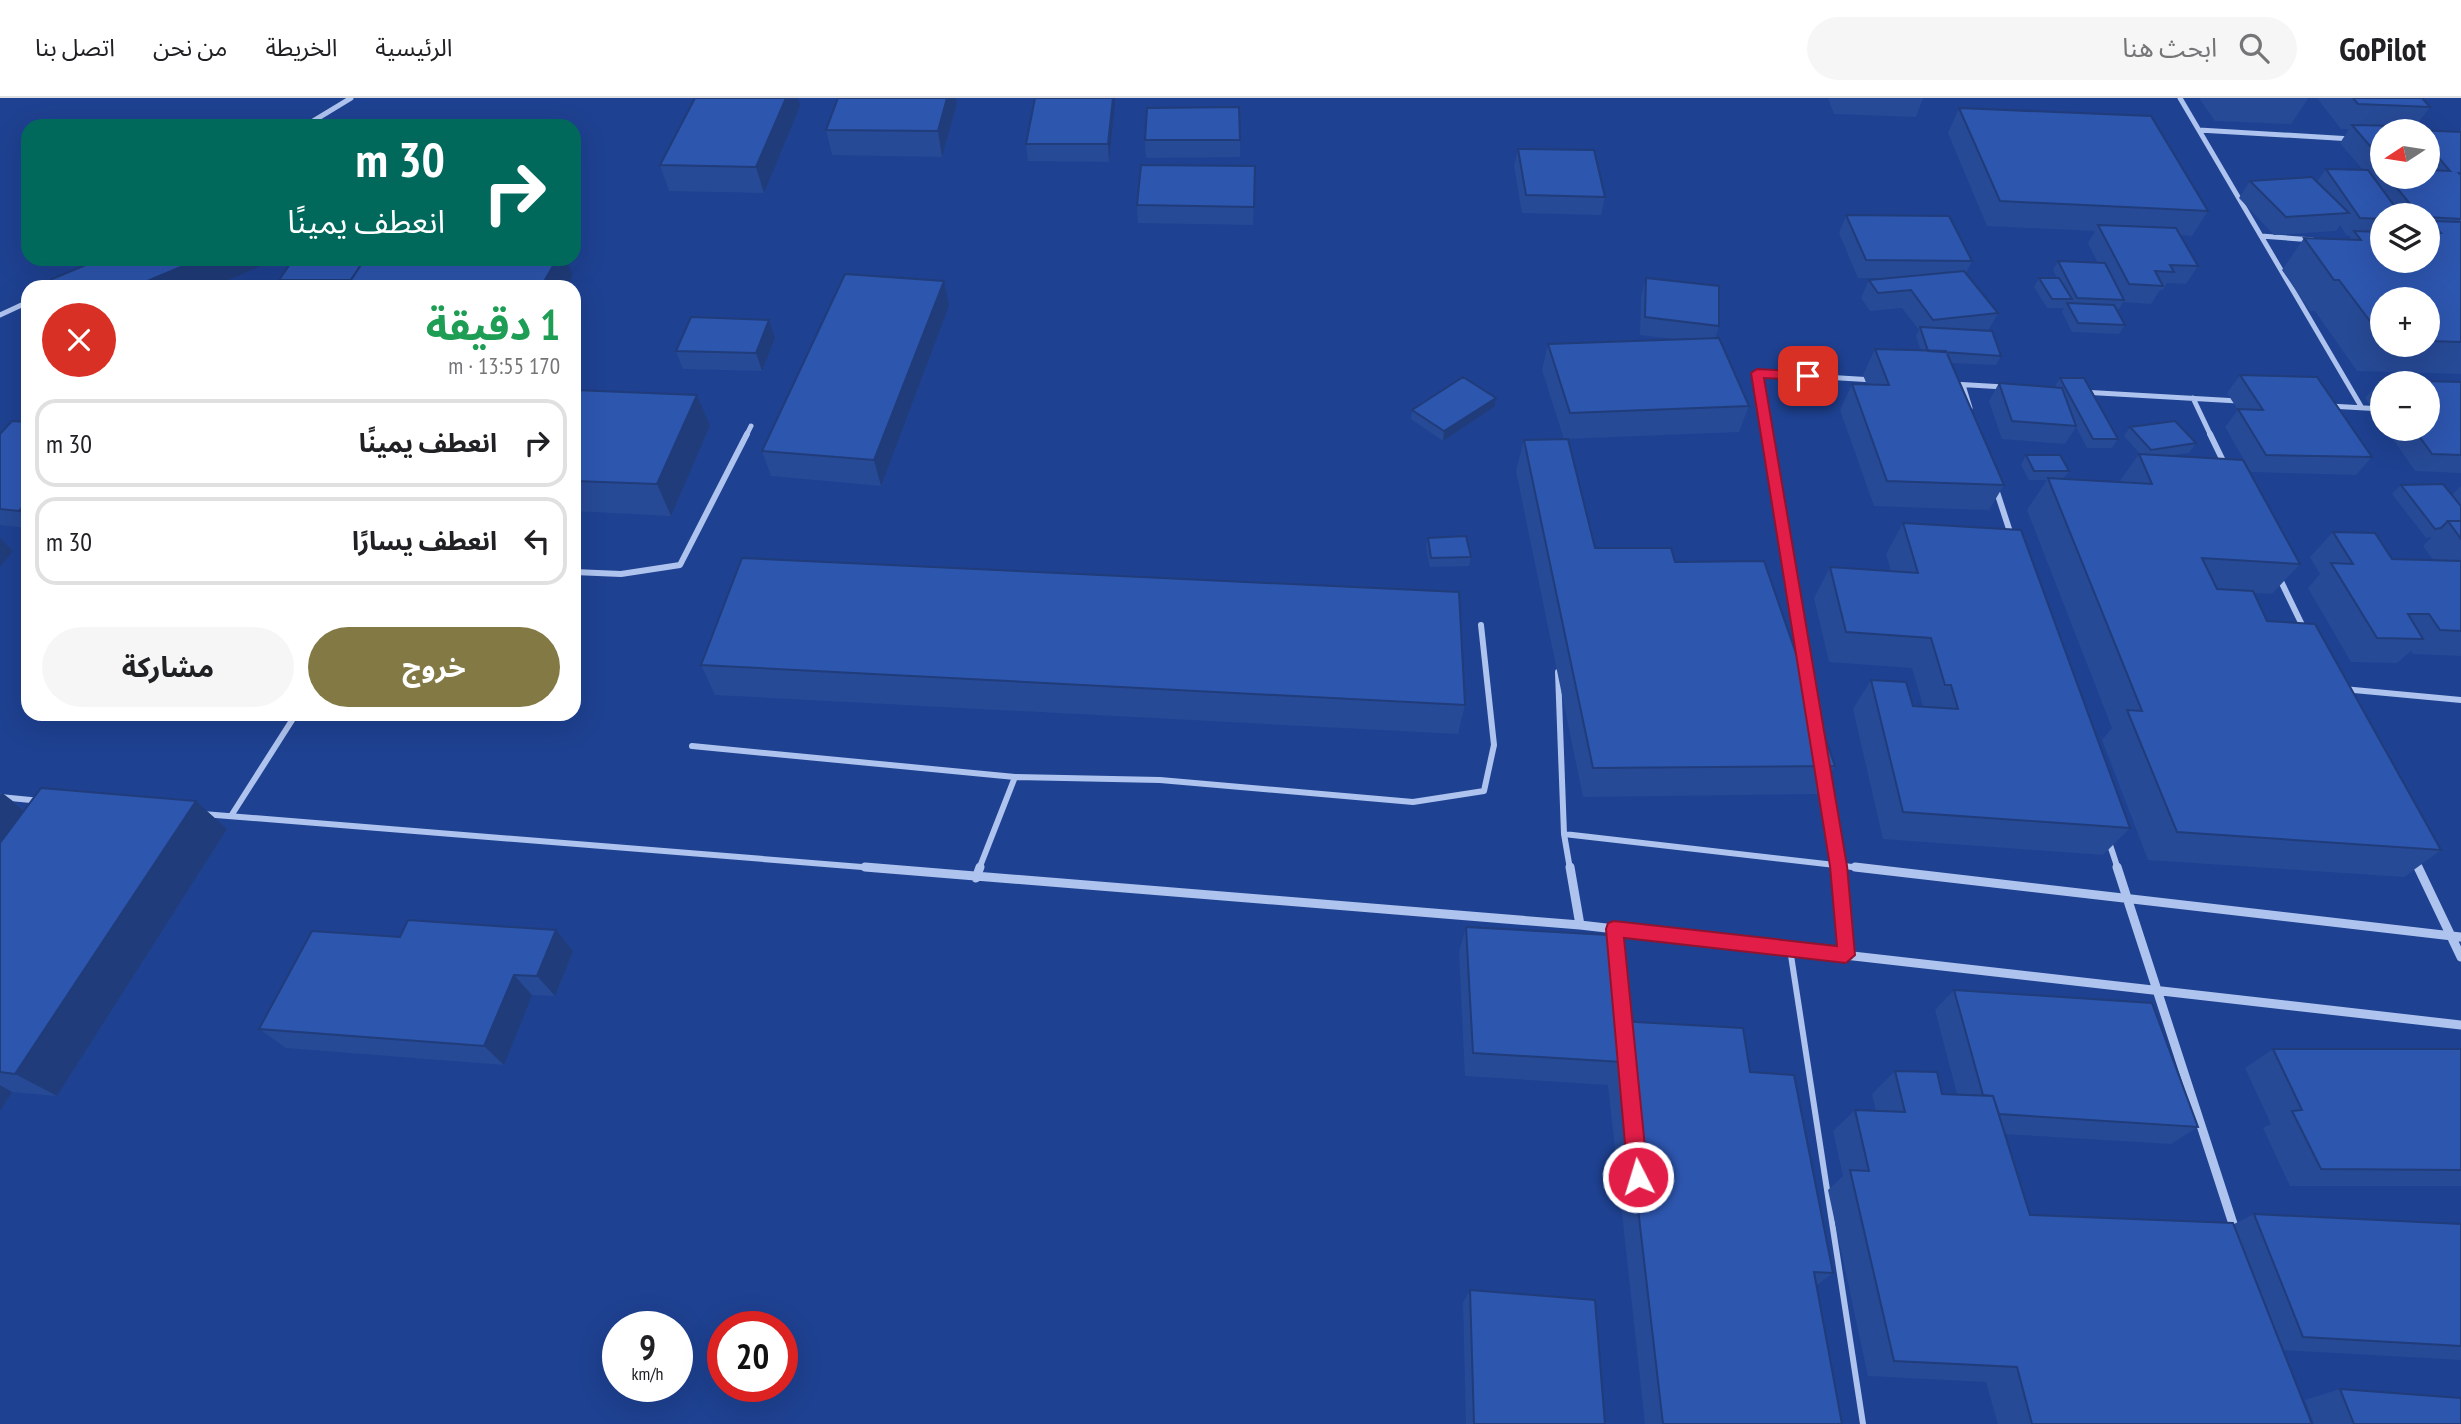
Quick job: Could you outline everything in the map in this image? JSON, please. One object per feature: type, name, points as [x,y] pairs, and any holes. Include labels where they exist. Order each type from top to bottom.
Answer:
[{"type":"street","points":[[316,119],[351,98]]},
{"type":"street","points":[[2180,98],[2362,408]]},
{"type":"street","points":[[2199,130],[2356,139]]},
{"type":"street","points":[[2261,236],[2315,240]]},
{"type":"street","points":[[0,315],[21,305]]},
{"type":"street","points":[[1815,716],[1757,373],[1880,380]]},
{"type":"street","points":[[1949,384],[2017,388]]},
{"type":"street","points":[[1962,385],[1971,411]]},
{"type":"street","points":[[2071,391],[2245,401]]},
{"type":"street","points":[[2193,398],[2230,474]]},
{"type":"street","points":[[2323,406],[2370,408]]},
{"type":"street","points":[[581,572],[621,574],[680,565],[751,426]]},
{"type":"street","points":[[1992,477],[2013,543]]},
{"type":"street","points":[[2272,562],[2308,638]]},
{"type":"street","points":[[692,746],[1015,777],[1160,780],[1413,802],[1484,791],[1494,745],[1481,625]]},
{"type":"street","points":[[1558,656],[1564,834],[1580,925]]},
{"type":"street","points":[[2338,701],[2332,688],[2461,700]]},
{"type":"street","points":[[231,816],[292,721]]},
{"type":"street","points":[[1821,757],[1839,866],[1846,955]]},
{"type":"street","points":[[976,878],[1015,777]]},
{"type":"street","points":[[0,797],[54,802]]},
{"type":"street","points":[[190,813],[1580,925],[2461,1025]]},
{"type":"street","points":[[2107,833],[2238,1240]]},
{"type":"street","points":[[1564,834],[2461,937]]},
{"type":"street","points":[[2409,849],[2461,957]]},
{"type":"lane","points":[[1614,929],[1625,1039]]},
{"type":"lane","points":[[1790,949],[1863,1424]]},
{"type":"building","points":[[695,98],[786,98],[756,167],[660,165]]},
{"type":"building","points":[[838,98],[947,98],[938,131],[826,130]]},
{"type":"building","points":[[1035,98],[1113,98],[1108,144],[1026,144]]},
{"type":"building","points":[[2353,98],[2422,98],[2430,107],[2358,104]]},
{"type":"building","points":[[1239,107],[1240,140],[1145,140],[1147,108]]},
{"type":"building","points":[[1959,108],[2151,116],[2208,211],[2000,201]]},
{"type":"building","points":[[2352,125],[2370,125],[2370,146]]},
{"type":"building","points":[[2440,131],[2461,132],[2461,219],[2440,218],[2440,203],[2409,203],[2398,189],[2440,189],[2440,171],[2450,171],[2440,159]]},
{"type":"building","points":[[1518,149],[1594,150],[1605,197],[1526,195]]},
{"type":"building","points":[[1141,165],[1255,166],[1254,207],[1137,205]]},
{"type":"building","points":[[2326,169],[2368,170],[2370,189],[2382,189],[2392,203],[2370,203],[2370,218],[2360,218]]},
{"type":"building","points":[[2312,177],[2349,213],[2286,217],[2250,181]]},
{"type":"building","points":[[1846,215],[1949,216],[1972,261],[1866,260]]},
{"type":"building","points":[[2440,221],[2461,222],[2461,342],[2440,341],[2440,287],[2370,287],[2370,321],[2339,280],[2334,280],[2304,238],[2361,240],[2354,231],[2370,232],[2370,273],[2440,273]]},
{"type":"building","points":[[2098,225],[2176,228],[2198,266],[2170,265],[2174,272],[2155,271],[2163,286],[2129,284]]},
{"type":"building","points":[[2058,261],[2105,263],[2124,300],[2077,298]]},
{"type":"building","points":[[83,266],[183,266],[150,280],[52,279]]},
{"type":"building","points":[[289,266],[360,266],[351,280],[279,280]]},
{"type":"building","points":[[360,266],[553,266],[545,280],[351,280]]},
{"type":"building","points":[[1964,271],[1998,313],[1933,320],[1911,290],[1878,293],[1869,280]]},
{"type":"building","points":[[845,274],[944,281],[874,460],[762,451]]},
{"type":"building","points":[[1646,278],[1719,286],[1719,326],[1645,317]]},
{"type":"building","points":[[2039,278],[2059,278],[2072,299],[2052,299]]},
{"type":"building","points":[[2067,303],[2114,305],[2125,325],[2078,323]]},
{"type":"building","points":[[691,317],[769,320],[756,353],[676,351]]},
{"type":"building","points":[[1920,327],[1992,331],[2001,356],[1928,351]]},
{"type":"building","points":[[1719,338],[1749,406],[1570,413],[1548,344]]},
{"type":"building","points":[[1875,349],[1946,351],[2004,485],[1887,481],[1852,384],[1889,385]]},
{"type":"building","points":[[2240,375],[2317,377],[2372,457],[2266,455],[2238,409],[2263,410]]},
{"type":"building","points":[[1463,377],[1496,398],[1444,431],[1412,410]]},
{"type":"building","points":[[2060,378],[2084,378],[2118,439],[2093,439]]},
{"type":"building","points":[[2440,381],[2461,382],[2461,455],[2432,454],[2423,441],[2440,441]]},
{"type":"building","points":[[1999,383],[2062,388],[2076,426],[2012,421]]},
{"type":"building","points":[[581,390],[697,395],[657,484],[581,481]]},
{"type":"building","points":[[12,421],[21,422],[19,511],[0,509],[0,434]]},
{"type":"building","points":[[2175,421],[2196,443],[2151,450],[2130,427]]},
{"type":"building","points":[[1568,439],[1595,548],[1671,548],[1675,562],[1764,561],[1835,766],[1593,768],[1524,440]]},
{"type":"building","points":[[2139,454],[2243,460],[2300,564],[2202,558],[2217,589],[2253,591],[2267,621],[2315,624],[2441,850],[2177,832],[2127,710],[2142,711],[2048,478],[2152,484]]},
{"type":"building","points":[[2026,455],[2060,455],[2069,471],[2034,471]]},
{"type":"building","points":[[2443,484],[2461,506],[2461,521],[2448,521],[2441,528],[2435,529],[2401,485]]},
{"type":"building","points":[[2448,521],[2461,521],[2461,539]]},
{"type":"building","points":[[1903,523],[2021,530],[2130,828],[1903,812],[1871,680],[1906,682],[1913,706],[1958,709],[1951,685],[1945,685],[1931,638],[1846,632],[1830,567],[1918,573]]},
{"type":"building","points":[[2333,532],[2375,533],[2392,559],[2461,561],[2461,631],[2440,630],[2429,614],[2408,614],[2423,639],[2377,638],[2331,563],[2353,564]]},
{"type":"building","points":[[1466,536],[1471,557],[1431,558],[1428,538]]},
{"type":"building","points":[[742,558],[1459,592],[1465,705],[701,665]]},
{"type":"building","points":[[41,788],[196,801],[15,1074],[0,1072],[0,843]]},
{"type":"building","points":[[408,920],[556,930],[537,976],[514,975],[484,1046],[259,1029],[312,931],[400,937]]},
{"type":"building","points":[[1466,927],[1609,935],[1619,1021],[1743,1028],[1750,1072],[1794,1075],[1833,1273],[1814,1272],[1842,1424],[1663,1424],[1621,1062],[1473,1053]]},
{"type":"building","points":[[1954,990],[2152,1003],[2198,1127],[1999,1114],[1993,1096],[1983,1095]]},
{"type":"building","points":[[2273,1049],[2461,1049],[2461,1170],[2321,1169],[2292,1111],[2302,1110]]},
{"type":"building","points":[[1895,1071],[1937,1072],[1942,1094],[1993,1096],[2030,1215],[2233,1223],[2312,1424],[2032,1424],[2017,1367],[1894,1361],[1850,1170],[1869,1171],[1855,1110],[1905,1112]]},
{"type":"building","points":[[2254,1214],[2461,1224],[2461,1346],[2303,1337]]},
{"type":"building","points":[[1470,1290],[1595,1300],[1605,1424],[1474,1424]]},
{"type":"building","points":[[2340,1389],[2461,1398],[2461,1424],[2354,1424]]},
{"type":"route","points":[[1638,1177],[1614,929],[1846,955],[1839,866],[1757,373],[1808,376]]}]
